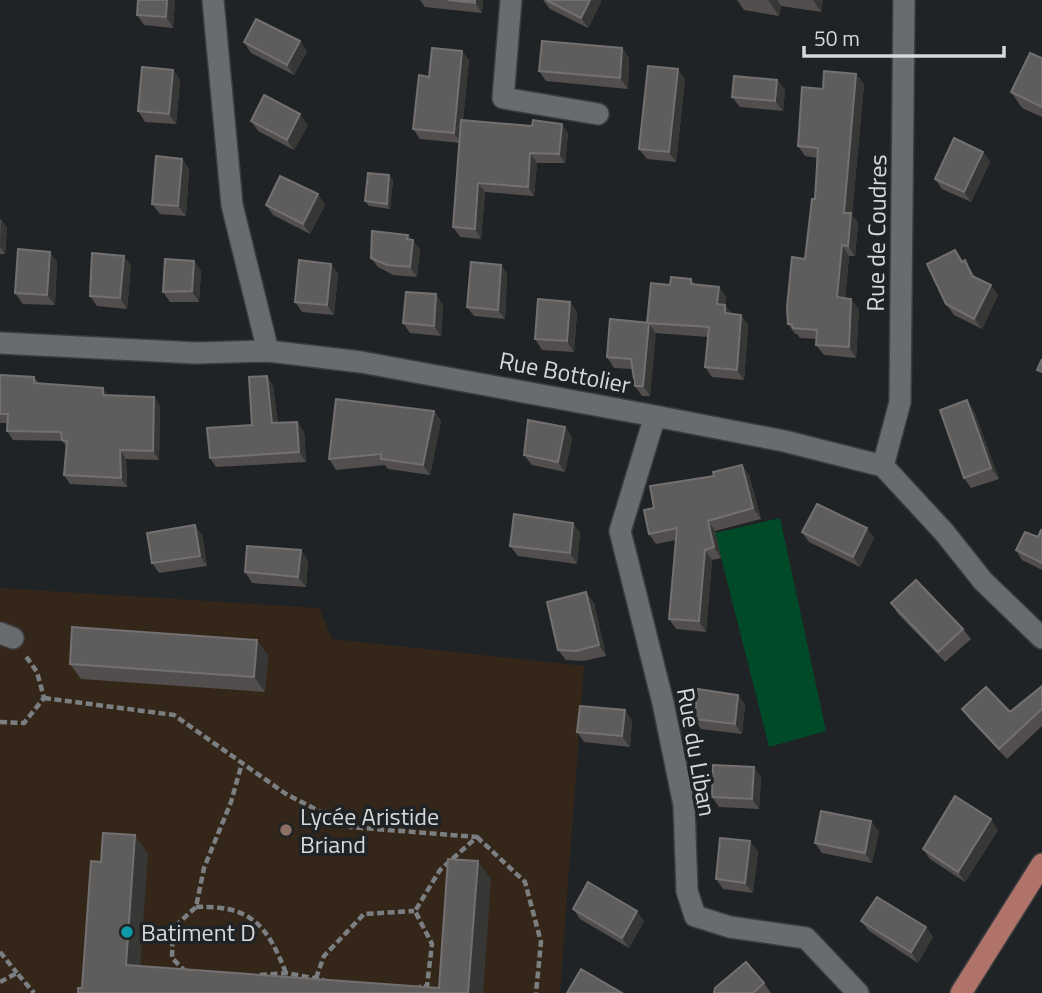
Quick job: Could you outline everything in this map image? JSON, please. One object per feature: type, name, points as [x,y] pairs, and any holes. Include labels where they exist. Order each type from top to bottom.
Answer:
[{"type":"main road","points":[[961,993],[1042,864]]},
{"type":"street","points":[[214,0],[232,205],[268,351]]},
{"type":"street","points":[[511,0],[503,98],[598,114]]},
{"type":"street","name":"Rue de Coudres","points":[[883,466],[900,402],[904,0]]},
{"type":"street","name":"Rue Bottolier","points":[[0,343],[196,353],[268,351],[360,362],[783,441],[883,466]]},
{"type":"street","name":"Rue du Liban","points":[[655,416],[620,531],[660,691],[684,805],[687,891],[695,916],[730,927],[806,938],[858,993]]},
{"type":"street","points":[[883,466],[944,532],[983,580],[1042,638]]},
{"type":"path","points":[[6,635],[37,672],[44,698]]},
{"type":"path","points":[[0,722],[24,723],[44,698]]},
{"type":"path","points":[[44,698],[174,715],[286,794],[350,827],[477,837],[525,882],[541,942],[536,993]]},
{"type":"path","points":[[197,908],[204,868],[231,802],[242,763]]},
{"type":"path","points":[[415,911],[440,870],[477,837]]},
{"type":"path","points":[[189,975],[172,958],[173,928],[197,908],[224,906],[256,920],[276,948],[286,973]]},
{"type":"path","points":[[316,978],[324,956],[364,914],[415,911]]},
{"type":"path","points":[[415,911],[432,944],[427,986],[415,987]]},
{"type":"path","points":[[0,952],[34,993]]},
{"type":"path","points":[[0,982],[17,973]]},
{"type":"path","points":[[259,976],[286,973],[328,981]]},
{"type":"shaded area","name":"Lycée Aristide Briand","points":[[0,588],[319,608],[332,639],[584,666],[560,993],[0,993]]},
{"type":"green space","points":[[780,518],[826,731],[769,747],[715,533]]},
{"type":"building","points":[[138,0],[167,0],[166,17],[137,15]]},
{"type":"building","points":[[448,0],[475,0],[475,3]]},
{"type":"building","points":[[546,0],[590,0],[581,18]]},
{"type":"building","points":[[256,19],[300,41],[287,65],[244,42]]},
{"type":"building","points":[[542,41],[622,48],[620,78],[539,71]]},
{"type":"building","points":[[432,48],[462,51],[454,133],[413,129],[419,75],[429,77]]},
{"type":"building","points":[[1030,53],[1042,58],[1042,107],[1011,92]]},
{"type":"building","points":[[648,66],[678,69],[669,152],[639,149]]},
{"type":"building","points":[[142,67],[173,70],[169,114],[138,111]]},
{"type":"building","points":[[824,71],[856,74],[844,213],[851,213],[848,246],[842,245],[837,297],[851,299],[849,347],[816,345],[817,330],[793,328],[792,324],[788,324],[792,257],[805,259],[812,199],[815,199],[818,148],[798,146],[802,87],[823,89]]},
{"type":"building","points":[[734,76],[777,80],[775,101],[732,97]]},
{"type":"building","points":[[264,95],[300,114],[287,140],[251,121]]},
{"type":"building","points":[[461,120],[532,126],[533,120],[562,124],[559,154],[530,153],[528,187],[478,183],[475,229],[453,227]]},
{"type":"building","points":[[954,138],[983,152],[964,192],[935,179]]},
{"type":"building","points":[[156,156],[182,159],[178,206],[152,204]]},
{"type":"building","points":[[368,173],[389,175],[387,204],[365,201]]},
{"type":"building","points":[[280,176],[318,194],[303,224],[266,205]]},
{"type":"building","points":[[372,231],[408,235],[407,239],[413,240],[410,267],[387,265],[371,258]]},
{"type":"building","points":[[18,249],[50,252],[47,295],[15,293]]},
{"type":"building","points":[[955,250],[962,262],[965,260],[972,276],[991,285],[974,319],[946,304],[927,264]]},
{"type":"building","points":[[92,253],[124,256],[120,298],[90,296]]},
{"type":"building","points":[[165,259],[194,261],[192,291],[163,292]]},
{"type":"building","points":[[299,260],[331,264],[327,305],[295,302]]},
{"type":"building","points":[[471,262],[501,265],[498,310],[467,307]]},
{"type":"building","points":[[671,277],[691,279],[691,284],[719,287],[717,304],[725,305],[725,313],[741,315],[737,370],[705,367],[709,327],[647,323],[651,283],[670,285]]},
{"type":"building","points":[[406,292],[436,294],[434,326],[403,323]]},
{"type":"building","points":[[538,299],[570,302],[567,341],[535,339]]},
{"type":"building","points":[[610,319],[649,323],[643,386],[635,386],[631,359],[607,357]]},
{"type":"building","points":[[1042,359],[1042,372],[1037,370]]},
{"type":"building","points":[[0,375],[34,377],[34,383],[103,388],[103,395],[154,397],[153,451],[120,450],[121,478],[64,475],[67,441],[62,440],[61,432],[7,431],[8,414],[0,414]]},
{"type":"building","points":[[267,376],[272,423],[297,422],[299,452],[210,458],[207,428],[252,425],[249,377]]},
{"type":"building","points":[[336,399],[434,411],[423,465],[381,459],[381,454],[329,459]]},
{"type":"building","points":[[967,400],[991,468],[964,478],[940,410]]},
{"type":"building","points":[[528,420],[565,427],[558,462],[524,455]]},
{"type":"building","points":[[742,465],[753,508],[708,521],[714,547],[705,550],[699,621],[669,619],[677,528],[649,534],[644,510],[654,508],[650,486],[714,476],[713,472]]},
{"type":"building","points":[[817,504],[867,528],[853,557],[802,532]]},
{"type":"building","points":[[514,514],[573,523],[570,553],[510,546]]},
{"type":"building","points":[[195,525],[200,556],[152,563],[147,533]]},
{"type":"building","points":[[1041,530],[1042,563],[1016,550],[1025,532],[1038,537]]},
{"type":"building","points":[[247,546],[301,550],[298,577],[245,572]]},
{"type":"building","points":[[916,580],[963,629],[938,652],[891,603]]},
{"type":"building","points":[[586,592],[599,645],[576,651],[558,650],[547,602]]},
{"type":"building","points":[[72,627],[257,640],[254,677],[70,664]]},
{"type":"building","points":[[1042,686],[1042,709],[999,749],[962,709],[986,687],[1010,712]]},
{"type":"building","points":[[698,689],[738,695],[735,724],[694,719]]},
{"type":"building","points":[[580,706],[625,710],[622,736],[577,732]]},
{"type":"building","points":[[713,765],[754,767],[752,799],[712,797]]},
{"type":"building","points":[[955,796],[991,819],[958,872],[923,849]]},
{"type":"building","points":[[821,811],[871,821],[865,853],[815,843]]},
{"type":"building","points":[[103,833],[135,835],[126,965],[439,988],[448,859],[478,861],[468,993],[78,993],[78,988],[82,988],[91,861],[101,862]]},
{"type":"building","points":[[720,838],[750,841],[745,883],[716,879]]},
{"type":"building","points":[[588,882],[637,911],[622,938],[573,909]]},
{"type":"building","points":[[877,897],[926,927],[911,952],[861,921]]},
{"type":"building","points":[[746,962],[764,983],[753,993],[714,993],[715,988]]},
{"type":"building","points":[[581,969],[622,993],[567,993]]},
{"type":"place","name":"Lycée Aristide Briand","points":[[286,830]]},
{"type":"place","name":"Batiment D","points":[[127,932]]}]
